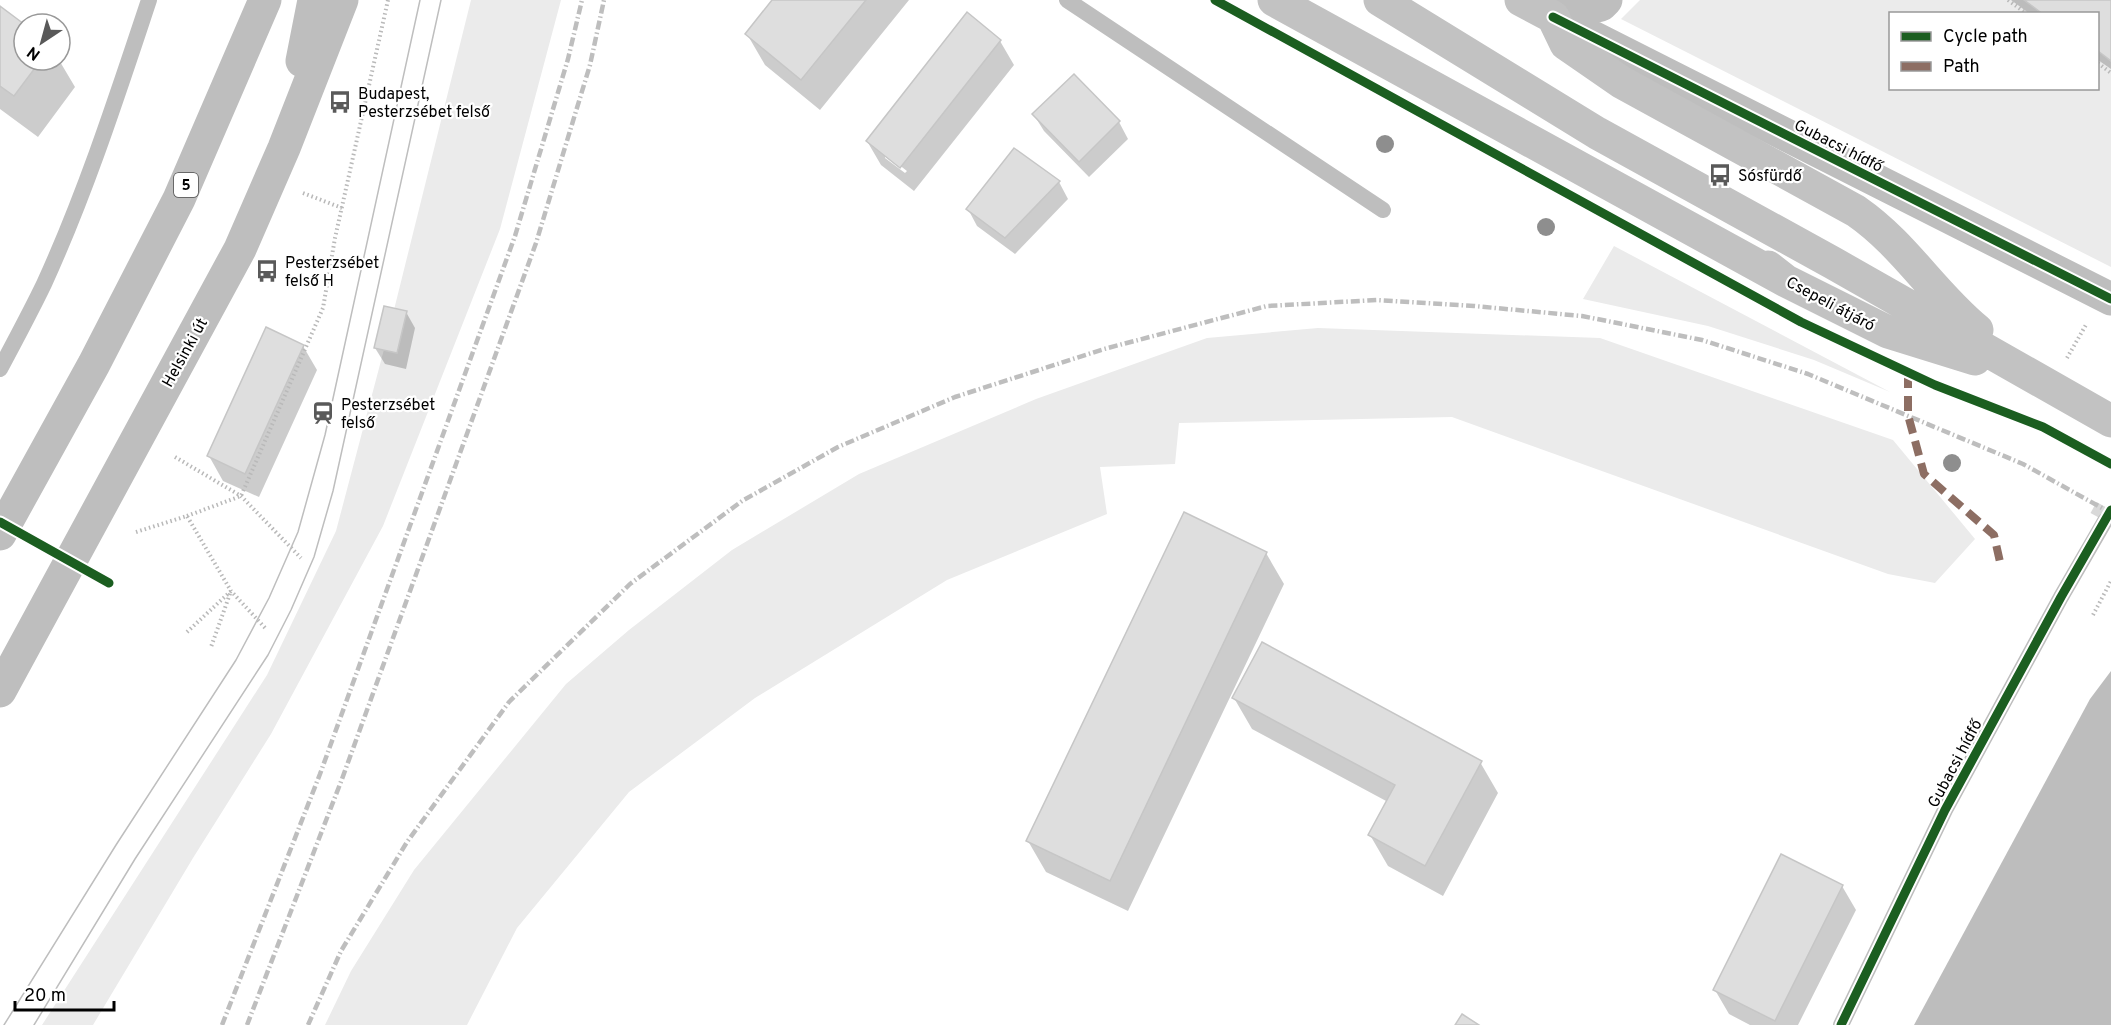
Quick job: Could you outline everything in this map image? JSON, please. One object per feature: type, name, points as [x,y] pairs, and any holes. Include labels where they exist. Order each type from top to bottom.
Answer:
[{"type":"main road","name":"5","points":[[0,534],[94,364],[179,199],[265,0]]},
{"type":"main road","points":[[284,148],[314,0]]},
{"type":"main road","name":"Helsinki út","points":[[0,691],[240,249],[284,148],[342,0]]},
{"type":"main road","points":[[1274,0],[1786,280]]},
{"type":"main road","name":"Csepeli átjáró","points":[[1380,0],[1597,133],[2048,385]]},
{"type":"main road","points":[[1521,0],[1554,8],[1601,5],[1606,0]]},
{"type":"main road","points":[[1554,8],[1566,44],[1621,82],[1856,211],[1878,226],[1965,320],[2048,385],[2111,421]]},
{"type":"main road","name":"Gubacsi hídfő","points":[[1554,8],[2101,308]]},
{"type":"main road","name":"Csepeli átjáró","points":[[1597,133],[1786,280],[1888,332],[2048,385]]},
{"type":"lane","points":[[0,369],[44,284],[81,196],[108,126],[149,0]]},
{"type":"lane","points":[[1067,0],[1383,210]]},
{"type":"lane","name":"Gubacsi hídfő","points":[[1841,1025],[1945,810],[2105,521]]},
{"type":"path","points":[[136,532],[241,496],[324,308],[342,208],[388,0]]},
{"type":"path","points":[[2008,0],[2024,12]]},
{"type":"path","points":[[303,193],[342,208]]},
{"type":"path","points":[[2068,356],[2101,308]]},
{"type":"path","points":[[175,457],[241,496],[301,558]]},
{"type":"path","points":[[187,516],[231,591],[267,630]]},
{"type":"path","points":[[2093,615],[2111,581]]},
{"type":"path","points":[[187,632],[231,591]]},
{"type":"path","points":[[211,647],[231,591]]},
{"type":"shaded area","points":[[471,0],[561,0],[500,229],[383,526],[271,734],[193,858],[93,1025],[42,1025],[267,675],[336,531],[387,338]]},
{"type":"shaded area","points":[[1640,0],[2111,0],[2111,267],[1621,19]]},
{"type":"shaded area","points":[[1614,246],[1890,392],[1814,360],[1708,326],[1583,299]]},
{"type":"shaded area","points":[[1318,328],[1600,338],[1893,440],[1975,539],[1935,583],[1888,574],[1452,417],[1179,423],[1175,464],[1100,467],[1107,514],[947,580],[755,698],[629,792],[517,928],[467,1025],[325,1025],[351,971],[414,870],[566,684],[629,630],[732,550],[859,474],[1036,399],[1207,338]]},
{"type":"shaded area","points":[[2111,671],[2111,1025],[1914,1025],[2090,699]]},
{"type":"building","points":[[772,0],[866,0],[801,80],[745,34]]},
{"type":"building","points":[[2024,0],[2111,0],[2111,61],[2099,52],[2099,12],[2040,12]]},
{"type":"building","points":[[0,6],[12,15],[12,72],[32,72],[14,96],[0,86]]},
{"type":"building","points":[[967,12],[1001,40],[900,168],[866,141]]},
{"type":"building","points":[[1074,74],[1120,121],[1079,162],[1032,114]]},
{"type":"building","points":[[1014,148],[1060,181],[1005,238],[966,209]]},
{"type":"building","name":"Pesterzsébet felső","points":[[384,306],[407,311],[397,353],[374,348]]},
{"type":"building","points":[[266,327],[304,345],[245,474],[207,456]]},
{"type":"building","points":[[1184,512],[1267,552],[1110,881],[1026,841]]},
{"type":"building","points":[[1262,642],[1482,761],[1425,866],[1368,835],[1395,785],[1232,698]]},
{"type":"building","points":[[1781,854],[1843,885],[1775,1021],[1713,990]]},
{"type":"building","points":[[1462,1014],[1479,1025],[1455,1025]]},
{"type":"tunnel","points":[[2105,521],[2111,510]]},
{"type":"tram line","points":[[4,1025],[116,845],[236,660],[269,598],[298,532],[325,435],[420,0]]},
{"type":"tram line","points":[[34,1025],[135,859],[268,655],[314,557],[333,491],[441,0]]},
{"type":"railway","points":[[222,1025],[320,774],[515,236],[568,59],[582,0]]},
{"type":"railway","points":[[247,1025],[342,779],[536,243],[590,65],[604,0]]},
{"type":"railway","points":[[308,1025],[341,951],[407,842],[509,702],[630,584],[742,501],[838,447],[955,397],[1104,349],[1267,306],[1377,300],[1582,316],[1702,340],[1808,374],[2023,464],[2111,513]]},
{"type":"marked path","points":[[1908,373],[1908,415],[1924,474],[1994,535],[2000,562]]},
{"type":"cycle path","points":[[1215,0],[1801,322],[1935,385],[2043,427],[2111,464]]},
{"type":"cycle path","points":[[1553,17],[2111,299]]},
{"type":"cycle path","points":[[1841,1025],[1945,810],[2111,510]]},
{"type":"cycle path","points":[[0,522],[109,583]]},
{"type":"place","name":"Budapest, Pesterzsébet felső","points":[[340,102]]},
{"type":"place","name":"Sósfürdő","points":[[1720,175]]},
{"type":"place","name":"Pesterzsébet felső H","points":[[267,271]]},
{"type":"place","name":"Pesterzsébet felső","points":[[323,413]]}]
